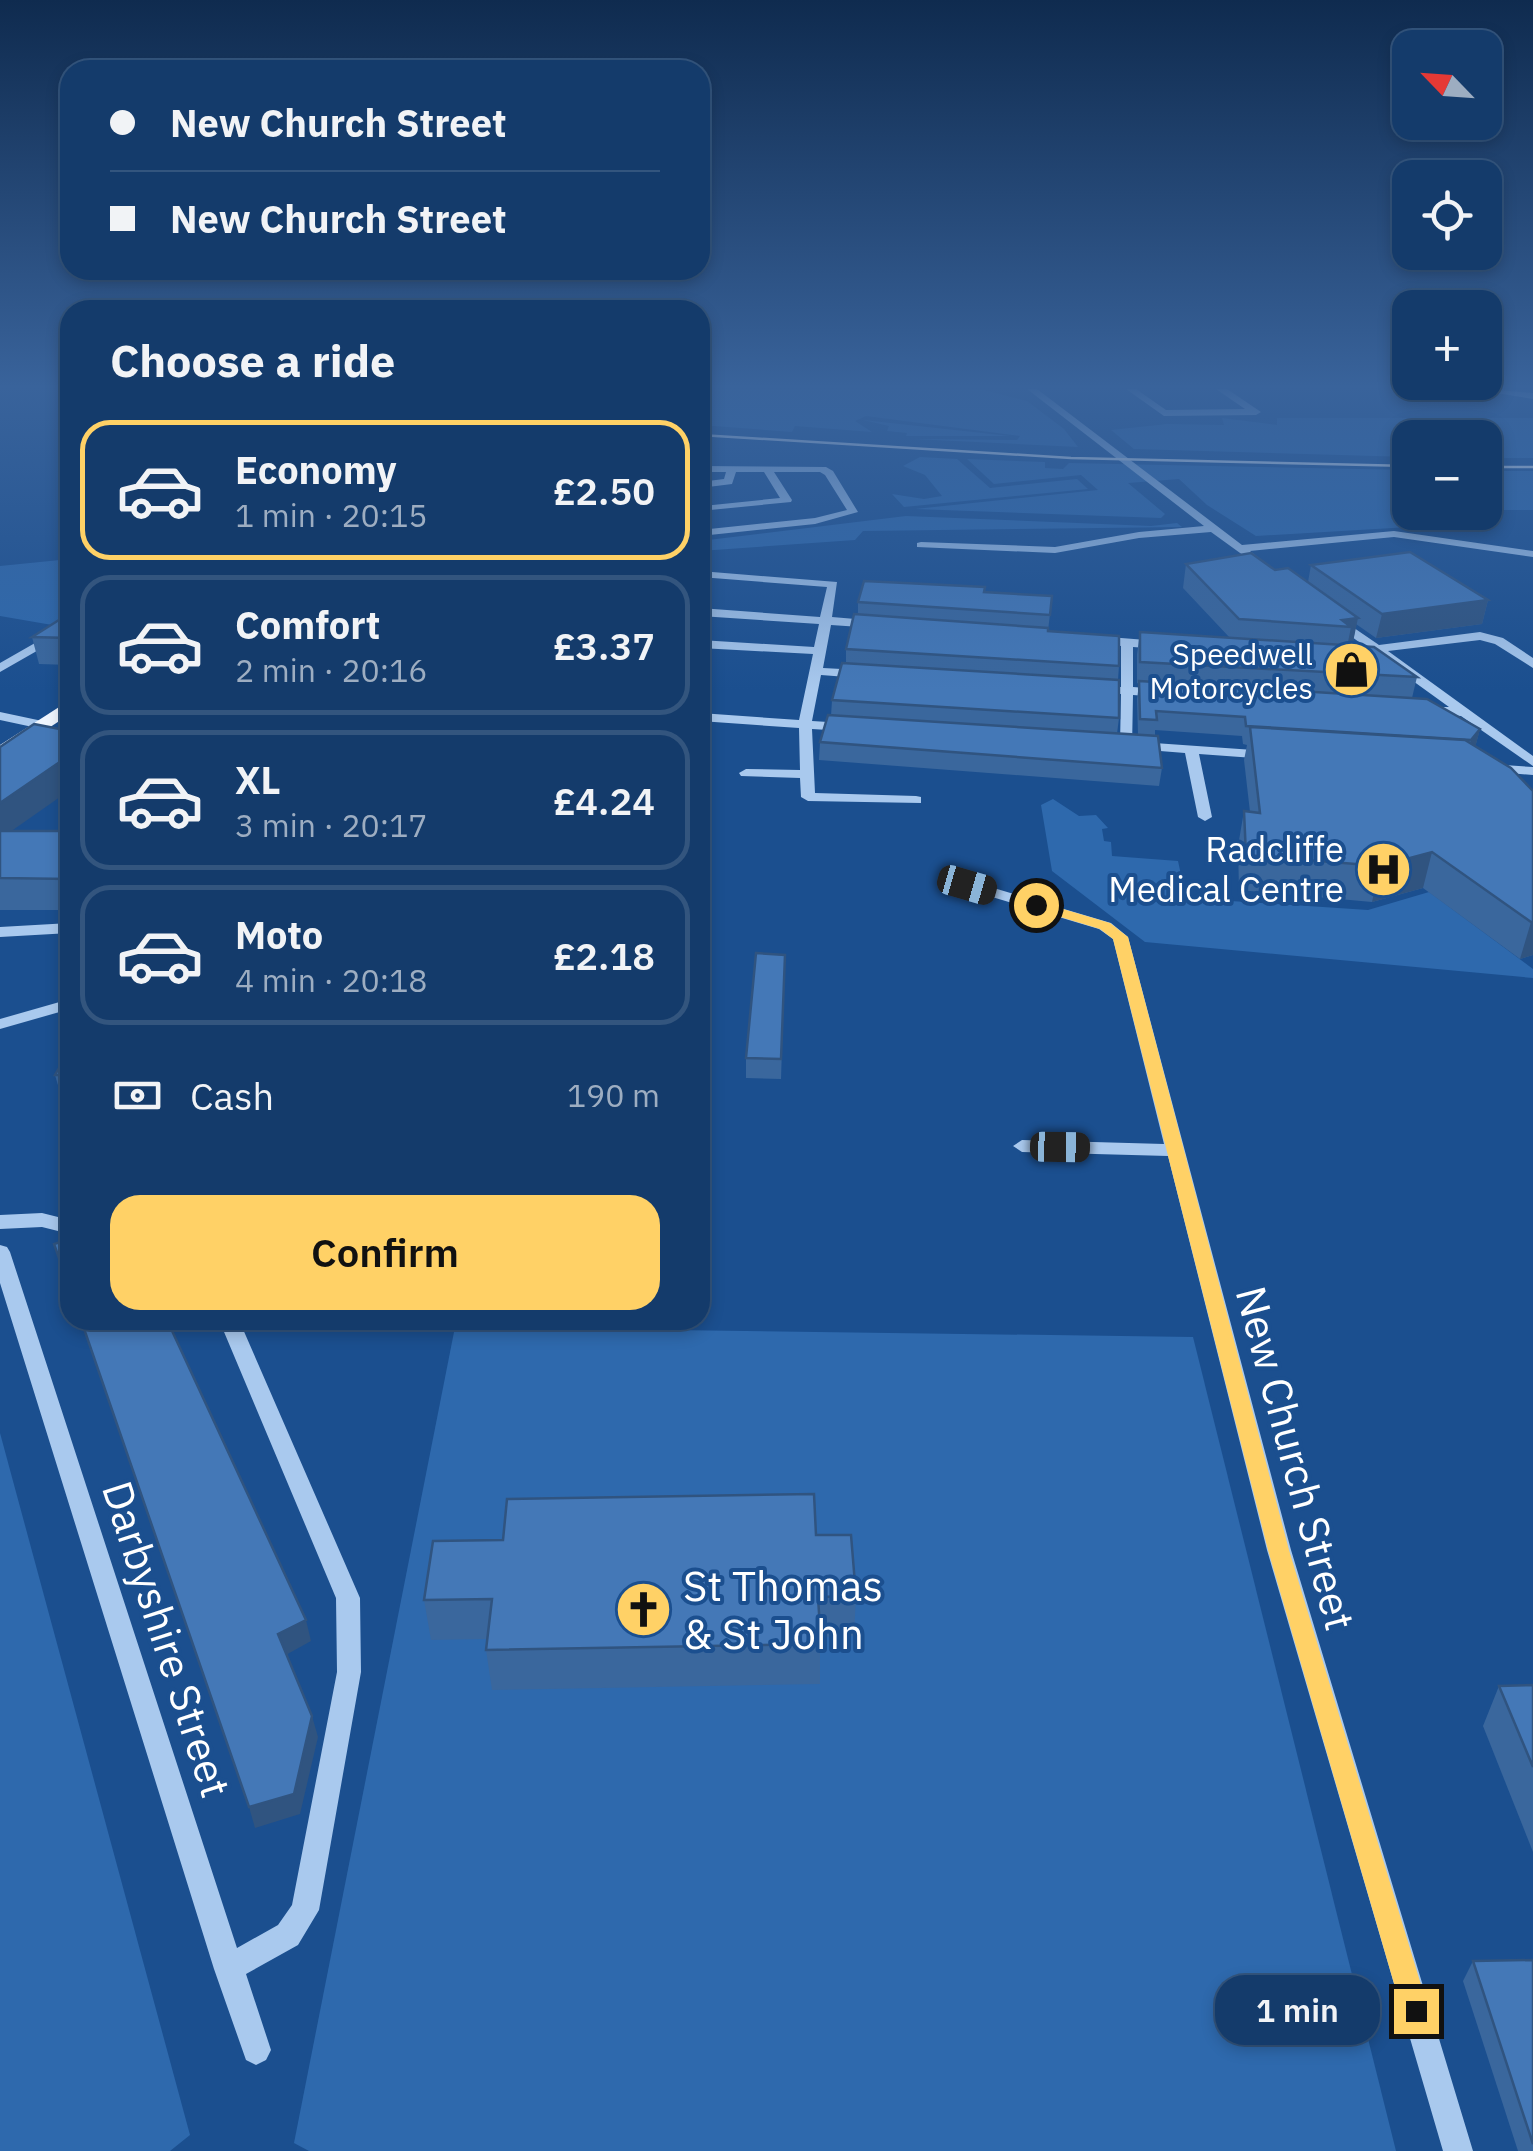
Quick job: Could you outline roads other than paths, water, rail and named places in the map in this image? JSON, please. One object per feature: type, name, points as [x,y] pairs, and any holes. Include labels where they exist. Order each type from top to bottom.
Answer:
[{"type":"main road","points":[[0,754],[60,713]]},
{"type":"street","points":[[710,508],[788,500],[781,489]]},
{"type":"street","points":[[710,533],[815,521],[853,512],[839,489]]},
{"type":"street","points":[[1159,489],[1284,582]]},
{"type":"street","points":[[921,545],[1055,550],[1139,535],[1210,529]]},
{"type":"street","points":[[1238,548],[1394,534],[1533,554]]},
{"type":"street","points":[[710,575],[832,584],[805,724],[808,797],[916,800]]},
{"type":"street","points":[[710,613],[883,624]]},
{"type":"street","points":[[1330,616],[1533,762]]},
{"type":"street","points":[[0,668],[60,632]]},
{"type":"street","points":[[1377,649],[1480,636],[1498,642],[1533,664]]},
{"type":"street","points":[[1090,640],[1165,645]]},
{"type":"street","points":[[1127,642],[1127,746]]},
{"type":"street","points":[[710,644],[820,650]]},
{"type":"street","points":[[1356,659],[1394,662]]},
{"type":"street","points":[[816,672],[874,675]]},
{"type":"street","points":[[1088,689],[1166,694]]},
{"type":"street","points":[[1402,708],[1461,712]]},
{"type":"street","points":[[0,716],[42,725]]},
{"type":"street","points":[[710,718],[862,728]]},
{"type":"street","points":[[1505,742],[1533,741]]},
{"type":"street","points":[[1108,744],[1286,756]]},
{"type":"street","points":[[1191,750],[1204,817]]},
{"type":"street","points":[[1476,768],[1533,771]]},
{"type":"street","points":[[746,773],[807,774]]},
{"type":"street","name":"New Church Street","points":[[967,885],[1105,926],[1120,937],[1278,1550],[1458,2151]]},
{"type":"street","points":[[0,932],[60,929]]},
{"type":"street","points":[[0,1024],[60,1007]]},
{"type":"street","points":[[1022,1146],[1174,1150]]},
{"type":"street","points":[[0,1222],[42,1220],[60,1224]]},
{"type":"street","name":"Darbyshire Street","points":[[0,1252],[256,2050]]},
{"type":"street","points":[[228,1969],[288,1935],[306,1910],[349,1672],[348,1598],[233,1330]]},
{"type":"place","name":"Speedwell Motorcycles","points":[[1352,670]]},
{"type":"place","name":"Radcliffe Medical Centre","points":[[1383,869]]},
{"type":"place","name":"St Thomas & St John","points":[[644,1609]]}]
